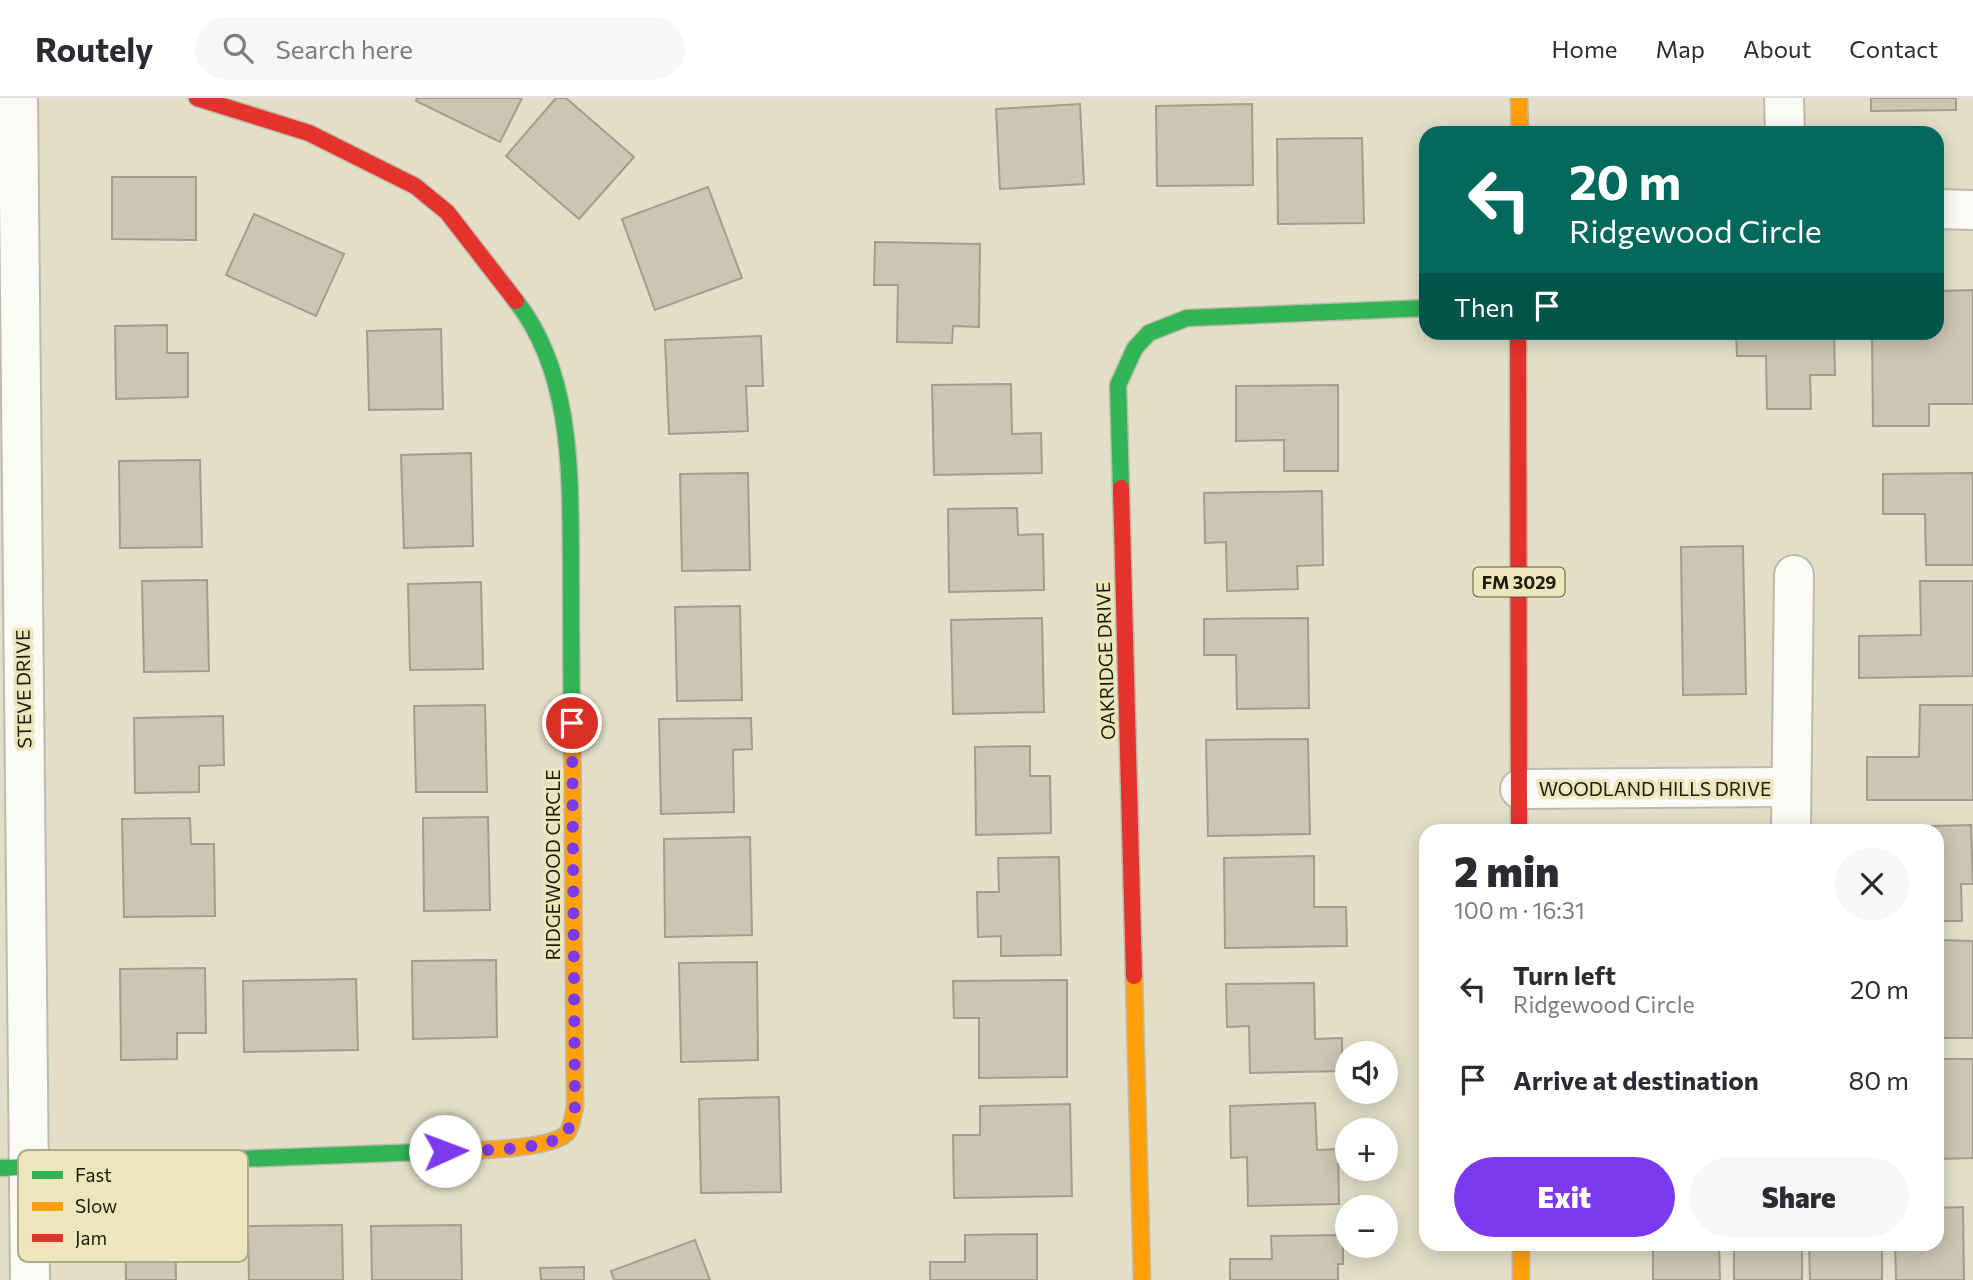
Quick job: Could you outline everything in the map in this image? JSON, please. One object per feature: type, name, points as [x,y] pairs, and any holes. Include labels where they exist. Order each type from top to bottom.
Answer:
[{"type":"street","name":"STEVE DRIVE","points":[[18,98],[14,1168],[18,1196]]},
{"type":"street","name":"RIDGEWOOD CIRCLE","points":[[197,98],[309,133],[415,186],[447,212],[521,307],[543,342],[558,387],[570,477],[575,1107],[568,1132],[555,1141],[501,1149],[248,1159]]},
{"type":"street","points":[[1519,98],[1520,126]]},
{"type":"street","points":[[1784,98],[1785,126]]},
{"type":"street","points":[[1944,209],[1973,210]]},
{"type":"street","name":"OAKRIDGE DRIVE","points":[[1142,1280],[1118,385],[1129,352],[1157,325],[1187,318],[1419,308]]},
{"type":"street","name":"FM 3029","points":[[1518,340],[1519,824]]},
{"type":"street","name":"WOODLAND HILLS DRIVE","points":[[1791,824],[1794,575]]},
{"type":"street","name":"WOODLAND HILLS DRIVE","points":[[1520,789],[1791,787]]},
{"type":"street","points":[[1521,1251],[1521,1280]]},
{"type":"street","name":"STEVE DRIVE","points":[[27,1262],[30,1280]]},
{"type":"building","points":[[417,98],[522,98],[500,142],[416,101]]},
{"type":"building","points":[[556,98],[566,98],[634,157],[579,219],[506,156]]},
{"type":"building","points":[[1871,98],[1956,98],[1956,110],[1871,111]]},
{"type":"building","points":[[1080,104],[1084,184],[1000,189],[996,109]]},
{"type":"building","points":[[1252,104],[1253,185],[1157,186],[1156,106]]},
{"type":"building","points":[[1362,138],[1364,223],[1278,224],[1277,139]]},
{"type":"building","points":[[112,177],[196,177],[196,240],[112,239]]},
{"type":"building","points":[[708,187],[742,278],[655,310],[622,219]]},
{"type":"building","points":[[254,214],[344,254],[316,316],[226,275]]},
{"type":"building","points":[[875,242],[980,244],[979,327],[953,326],[952,343],[897,342],[898,285],[874,285]]},
{"type":"building","points":[[1973,290],[1973,404],[1929,404],[1929,426],[1873,426],[1872,340],[1944,340],[1944,291]]},
{"type":"building","points":[[167,325],[167,353],[188,353],[188,397],[116,399],[115,326]]},
{"type":"building","points":[[441,329],[443,409],[369,410],[367,331]]},
{"type":"building","points":[[761,336],[763,386],[746,386],[748,431],[669,434],[665,340]]},
{"type":"building","points":[[1736,340],[1834,340],[1835,375],[1810,375],[1811,409],[1767,409],[1766,356],[1737,356]]},
{"type":"building","points":[[1011,384],[1012,434],[1041,433],[1042,473],[934,475],[932,385]]},
{"type":"building","points":[[1338,385],[1338,471],[1284,471],[1284,440],[1236,441],[1236,386]]},
{"type":"building","points":[[471,453],[473,546],[404,548],[401,455]]},
{"type":"building","points":[[200,460],[202,547],[120,548],[119,461]]},
{"type":"building","points":[[748,473],[750,570],[682,571],[680,474]]},
{"type":"building","points":[[1973,473],[1973,565],[1926,565],[1925,514],[1883,514],[1883,474]]},
{"type":"building","points":[[1322,491],[1323,565],[1297,566],[1298,589],[1227,591],[1226,542],[1205,543],[1204,493]]},
{"type":"building","points":[[1017,508],[1018,535],[1043,534],[1044,590],[949,592],[948,509]]},
{"type":"building","points":[[1743,546],[1746,694],[1683,695],[1681,547]]},
{"type":"building","points":[[207,580],[209,671],[144,672],[142,581]]},
{"type":"building","points":[[1920,581],[1973,581],[1973,676],[1859,678],[1859,636],[1921,635]]},
{"type":"building","points":[[481,582],[483,669],[410,670],[408,584]]},
{"type":"building","points":[[740,606],[742,700],[677,701],[675,607]]},
{"type":"building","points":[[1042,618],[1044,712],[953,714],[951,620]]},
{"type":"building","points":[[1308,618],[1309,708],[1237,709],[1236,655],[1204,655],[1204,619]]},
{"type":"building","points":[[485,705],[487,792],[416,792],[414,706]]},
{"type":"building","points":[[1920,705],[1973,705],[1973,800],[1867,800],[1867,757],[1919,757]]},
{"type":"building","points":[[223,716],[224,765],[199,766],[199,792],[135,793],[134,718]]},
{"type":"building","points":[[751,718],[752,749],[733,750],[734,812],[661,814],[659,719]]},
{"type":"building","points":[[1308,739],[1310,834],[1208,836],[1206,740]]},
{"type":"building","points":[[1030,746],[1030,776],[1050,776],[1051,833],[976,835],[975,747]]},
{"type":"building","points":[[488,817],[490,910],[424,911],[423,818]]},
{"type":"building","points":[[190,818],[191,844],[214,844],[215,916],[124,917],[122,819]]},
{"type":"building","points":[[1971,825],[1973,884],[1961,884],[1962,921],[1944,921],[1944,826]]},
{"type":"building","points":[[750,837],[752,935],[665,937],[664,839]]},
{"type":"building","points":[[1314,856],[1314,907],[1346,907],[1347,946],[1225,948],[1224,858]]},
{"type":"building","points":[[1059,857],[1061,955],[1001,956],[1001,936],[978,937],[977,892],[999,892],[998,858]]},
{"type":"building","points":[[1944,940],[1973,941],[1973,1038],[1944,1038]]},
{"type":"building","points":[[496,960],[497,1037],[413,1039],[412,961]]},
{"type":"building","points":[[757,962],[758,1060],[681,1062],[679,963]]},
{"type":"building","points":[[205,968],[206,1033],[177,1033],[177,1059],[121,1060],[120,969]]},
{"type":"building","points":[[356,979],[358,1050],[244,1052],[243,981]]},
{"type":"building","points":[[1067,980],[1067,1077],[979,1078],[979,1018],[954,1018],[953,981]]},
{"type":"building","points":[[1314,983],[1315,1039],[1342,1038],[1342,1041],[1335,1041],[1335,1071],[1250,1073],[1249,1026],[1227,1027],[1226,984]]},
{"type":"building","points":[[1944,1059],[1973,1059],[1973,1158],[1944,1159]]},
{"type":"building","points":[[779,1097],[781,1192],[701,1193],[699,1099]]},
{"type":"building","points":[[1315,1103],[1317,1150],[1335,1149],[1335,1181],[1339,1181],[1339,1195],[1335,1195],[1335,1204],[1248,1206],[1247,1157],[1231,1158],[1230,1106]]},
{"type":"building","points":[[1070,1104],[1072,1196],[954,1198],[953,1135],[980,1135],[980,1106]]},
{"type":"building","points":[[1963,1207],[1964,1280],[1896,1280],[1895,1251],[1944,1251],[1944,1208]]},
{"type":"building","points":[[342,1225],[343,1280],[249,1280],[248,1226]]},
{"type":"building","points":[[461,1225],[462,1280],[372,1280],[371,1226]]},
{"type":"building","points":[[1037,1234],[1037,1280],[930,1280],[930,1262],[965,1262],[965,1235]]},
{"type":"building","points":[[1335,1235],[1335,1258],[1343,1258],[1343,1264],[1338,1264],[1338,1280],[1230,1280],[1230,1259],[1272,1259],[1271,1236]]},
{"type":"building","points":[[695,1240],[710,1280],[614,1280],[611,1271]]},
{"type":"building","points":[[1653,1251],[1719,1251],[1720,1280],[1653,1280]]},
{"type":"building","points":[[1734,1251],[1802,1251],[1802,1280],[1734,1280]]},
{"type":"building","points":[[1809,1251],[1882,1251],[1882,1280],[1810,1280]]},
{"type":"building","points":[[126,1262],[176,1262],[176,1280],[126,1280]]},
{"type":"building","points":[[584,1267],[584,1280],[541,1280],[540,1268]]},
{"type":"traffic: fast","points":[[516,301],[535,330],[548,360],[558,392],[564,426],[570,494],[572,718]]},
{"type":"traffic: fast","points":[[1121,488],[1118,385],[1135,348],[1149,333],[1187,318],[1419,308]]},
{"type":"traffic: fast","points":[[248,1159],[422,1152]]},
{"type":"traffic: fast","points":[[0,1168],[18,1167]]},
{"type":"traffic: slow","points":[[1519,98],[1520,126]]},
{"type":"traffic: slow","points":[[422,1152],[498,1149],[541,1144],[557,1139],[567,1133],[570,1127],[575,1107],[572,718]]},
{"type":"traffic: slow","points":[[1134,976],[1142,1280]]},
{"type":"traffic: slow","points":[[1521,1251],[1521,1280]]},
{"type":"traffic: jam","points":[[197,98],[309,133],[415,186],[447,212],[516,301]]},
{"type":"traffic: jam","points":[[1518,340],[1519,824]]},
{"type":"traffic: jam","points":[[1121,488],[1134,976]]},
{"type":"route","points":[[445,1151],[501,1149],[555,1141],[568,1132],[575,1107],[572,723]]}]
